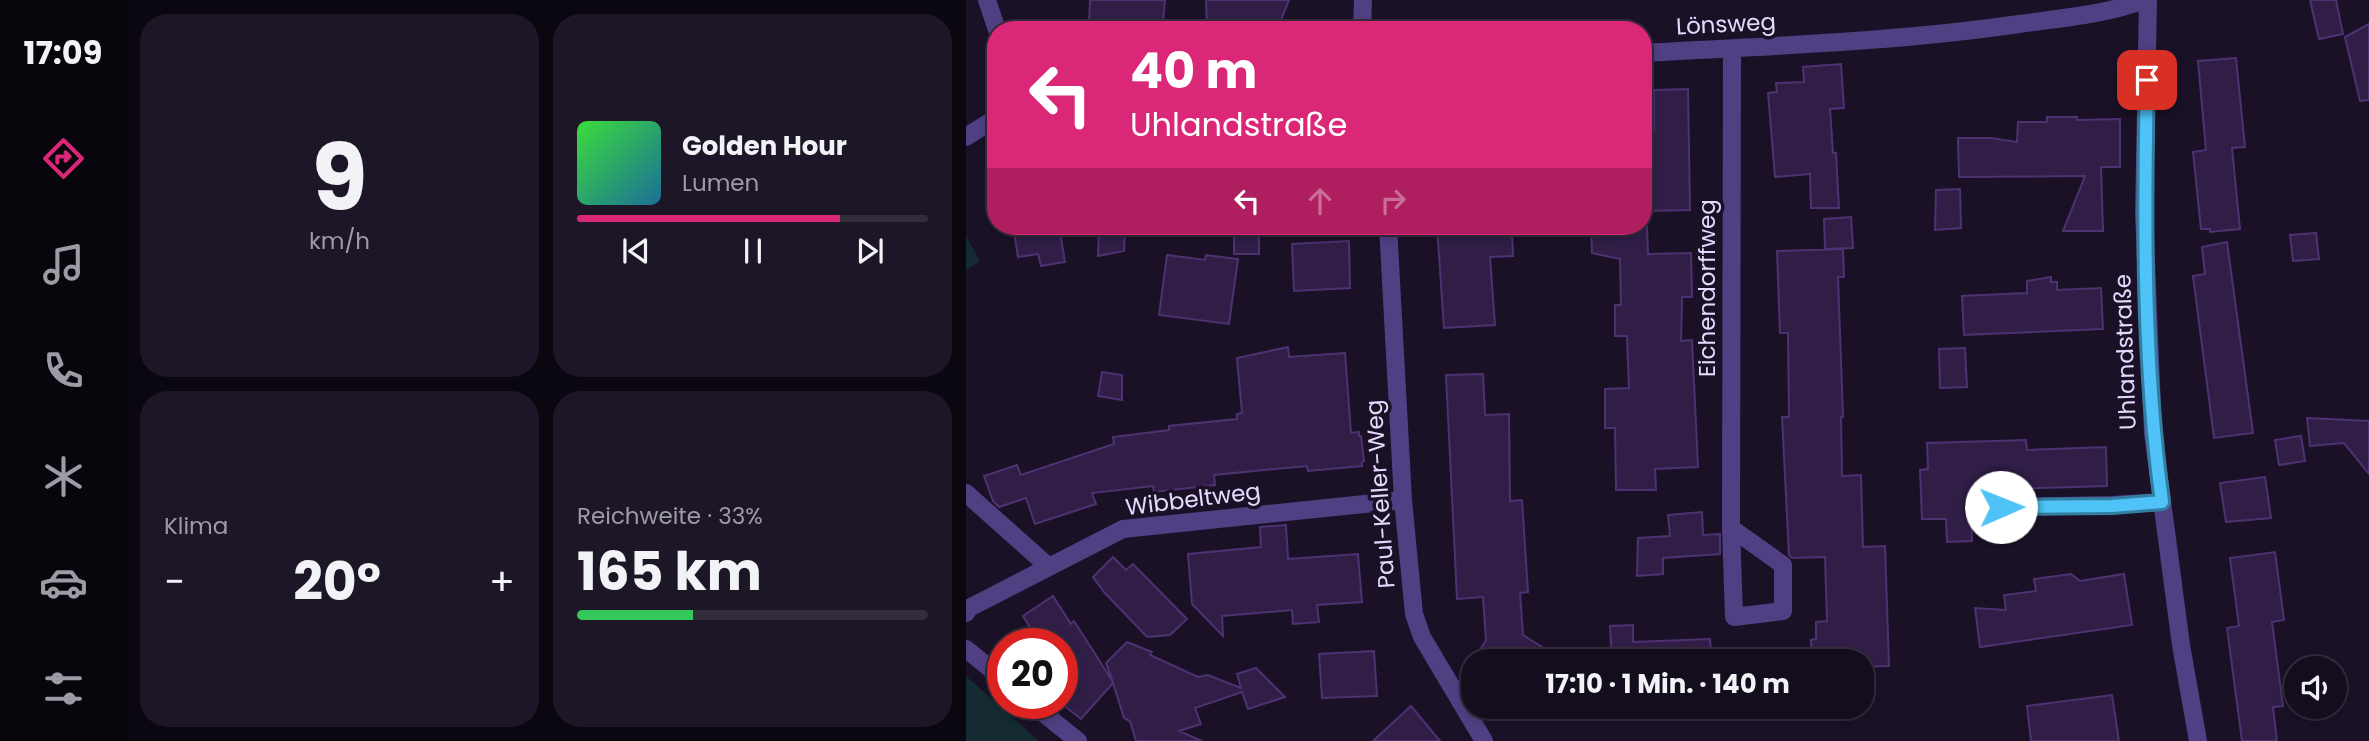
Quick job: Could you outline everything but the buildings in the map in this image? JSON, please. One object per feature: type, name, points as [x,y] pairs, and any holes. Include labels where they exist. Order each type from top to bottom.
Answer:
[{"type":"street","points":[[987,0],[994,21]]},
{"type":"street","points":[[1362,21],[1363,0]]},
{"type":"street","name":"Lönsweg","points":[[1652,52],[1856,41],[1984,29],[2116,10],[2146,0]]},
{"type":"street","name":"Uhlandstraße","points":[[2146,0],[2144,213],[2152,433],[2181,645],[2198,741]]},
{"type":"street","name":"Eichendorffweg","points":[[1731,528],[1783,565],[1783,611],[1734,617],[1731,528],[1732,48]]},
{"type":"street","points":[[966,137],[987,124]]},
{"type":"street","name":"Paul-Keller-Weg","points":[[1388,235],[1403,500],[1414,614],[1422,637],[1484,741]]},
{"type":"street","points":[[966,493],[1049,567]]},
{"type":"street","name":"Wibbeltweg","points":[[966,613],[969,608],[1123,529],[1403,500]]},
{"type":"street","points":[[2001,507],[2112,506],[2162,502]]},
{"type":"street","points":[[966,649],[987,667]]},
{"type":"street","points":[[1051,719],[1078,741]]},
{"type":"green space","points":[[966,236],[980,261],[966,270]]},
{"type":"green space","points":[[966,676],[987,695],[987,719],[1014,719],[1039,741],[966,741]]},
{"type":"route","points":[[2001,507],[2112,506],[2162,502],[2152,433],[2144,213],[2147,80]]}]
